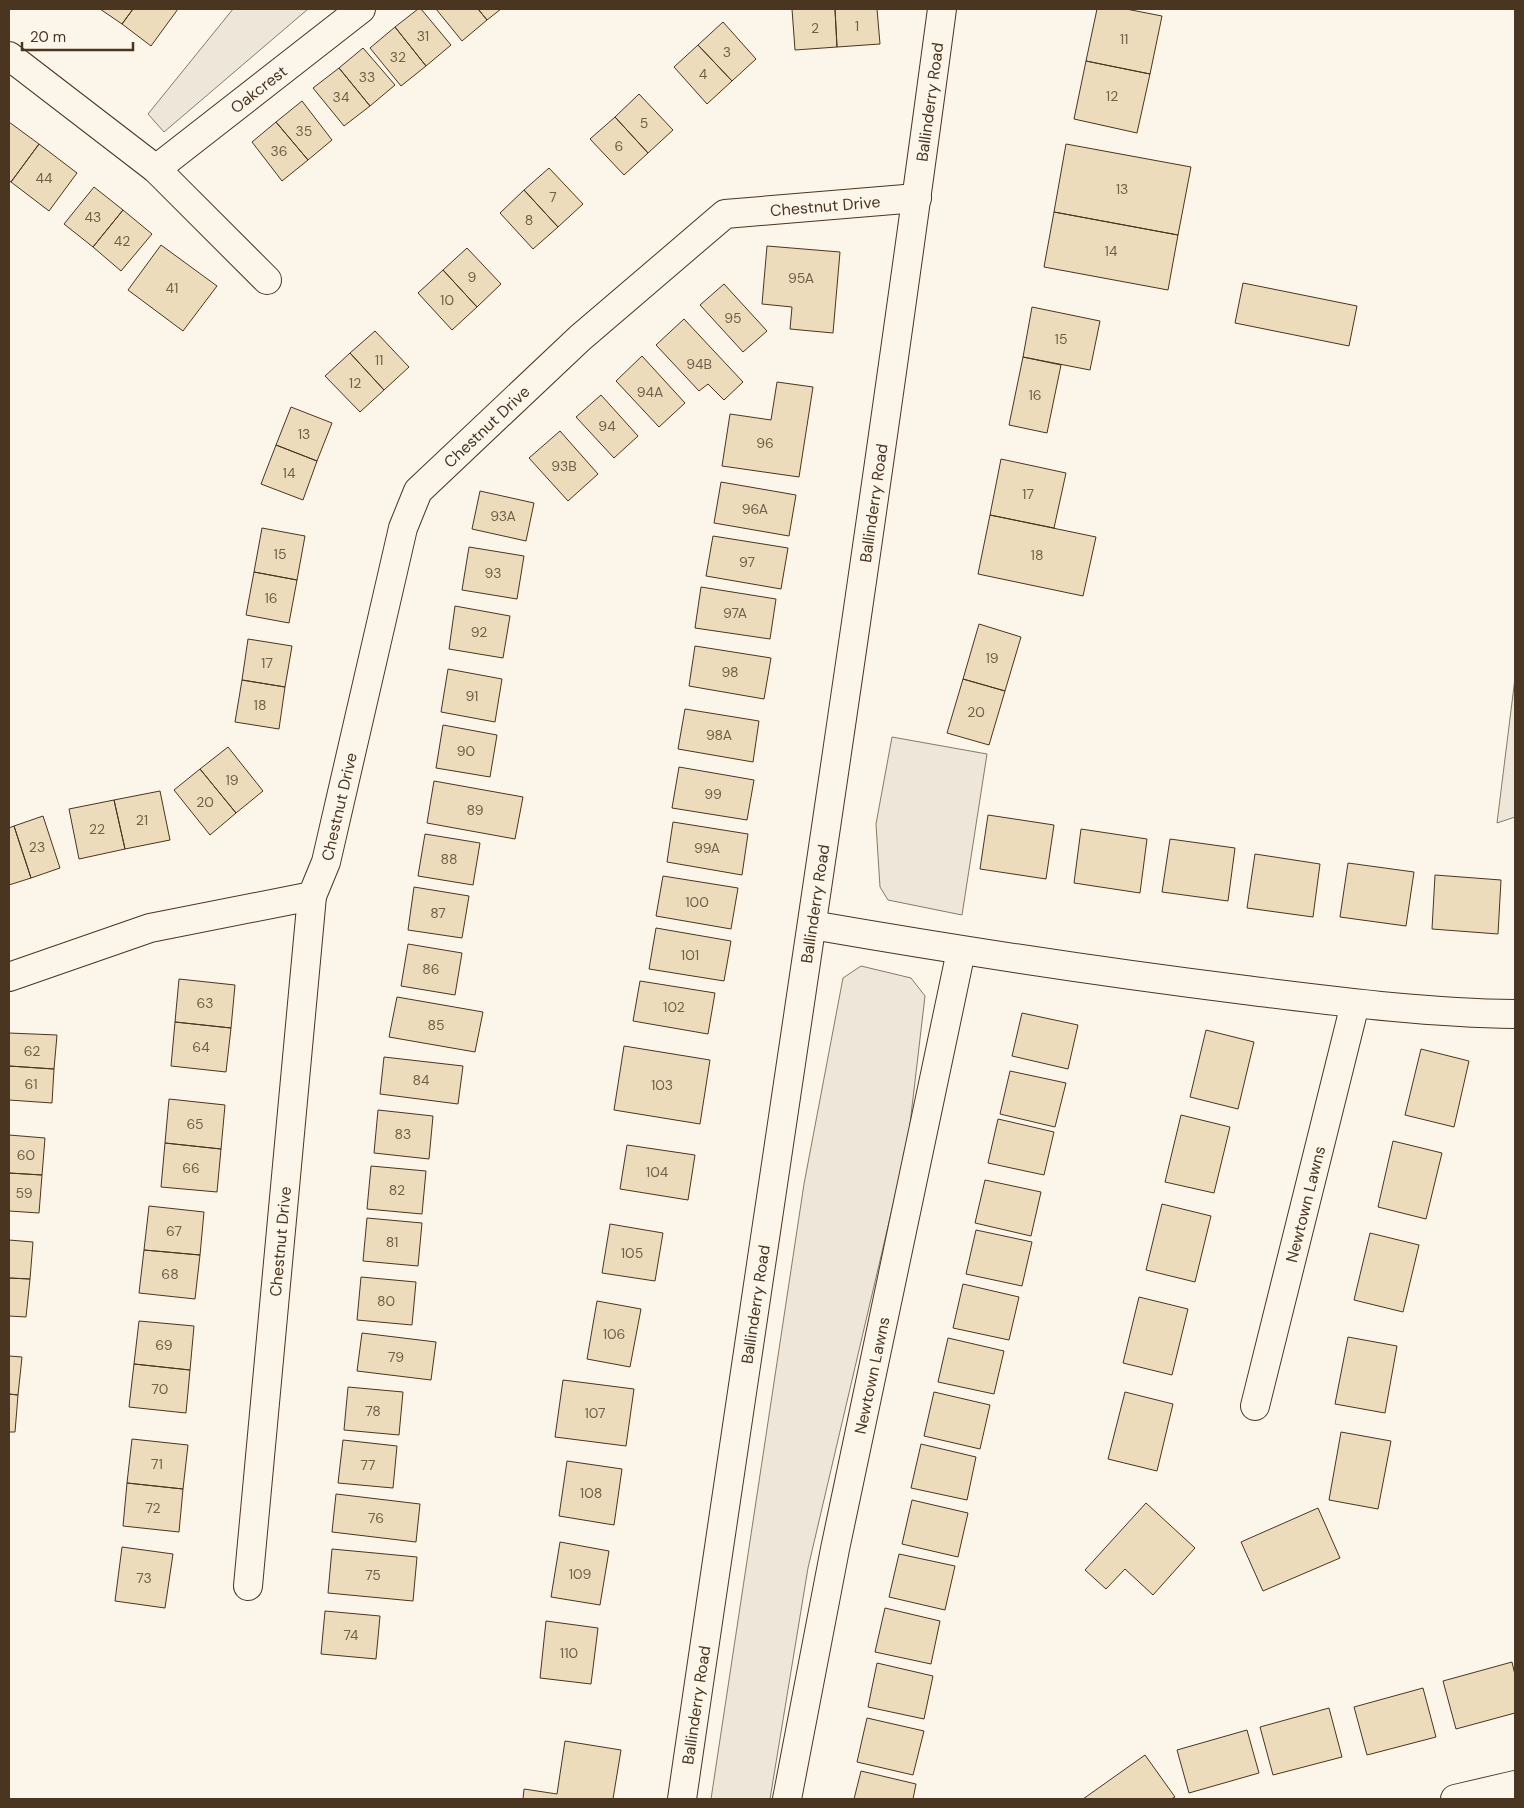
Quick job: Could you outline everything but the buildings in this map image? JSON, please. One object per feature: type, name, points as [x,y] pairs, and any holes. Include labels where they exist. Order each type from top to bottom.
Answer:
[{"type":"street","name":"Oakcrest","points":[[156,169],[361,9]]},
{"type":"street","name":"Ballinderry Road","points":[[682,1799],[812,925],[917,198],[942,9]]},
{"type":"street","points":[[9,56],[156,169],[267,280]]},
{"type":"street","name":"Chestnut Drive","points":[[248,1586],[312,896],[326,862],[403,528],[418,491],[580,338],[725,214],[917,198]]},
{"type":"street","points":[[9,977],[150,928],[312,896]]},
{"type":"street","points":[[812,925],[961,951],[1124,975],[1355,1004],[1466,1013],[1515,1014]]},
{"type":"street","name":"Newtown Lawns","points":[[787,1799],[837,1539],[961,951]]},
{"type":"street","name":"Newtown Lawns","points":[[1255,1406],[1355,1004]]},
{"type":"street","points":[[1455,1799],[1515,1785]]},
{"type":"shaded area","points":[[233,9],[308,9],[164,132],[148,114]]},
{"type":"shaded area","points":[[1515,678],[1515,817],[1497,823]]},
{"type":"shaded area","points":[[892,737],[987,754],[962,915],[888,900],[880,887],[876,824]]},
{"type":"shaded area","points":[[861,966],[911,978],[925,996],[908,1141],[808,1568],[770,1799],[711,1799],[804,1184],[843,978]]}]
